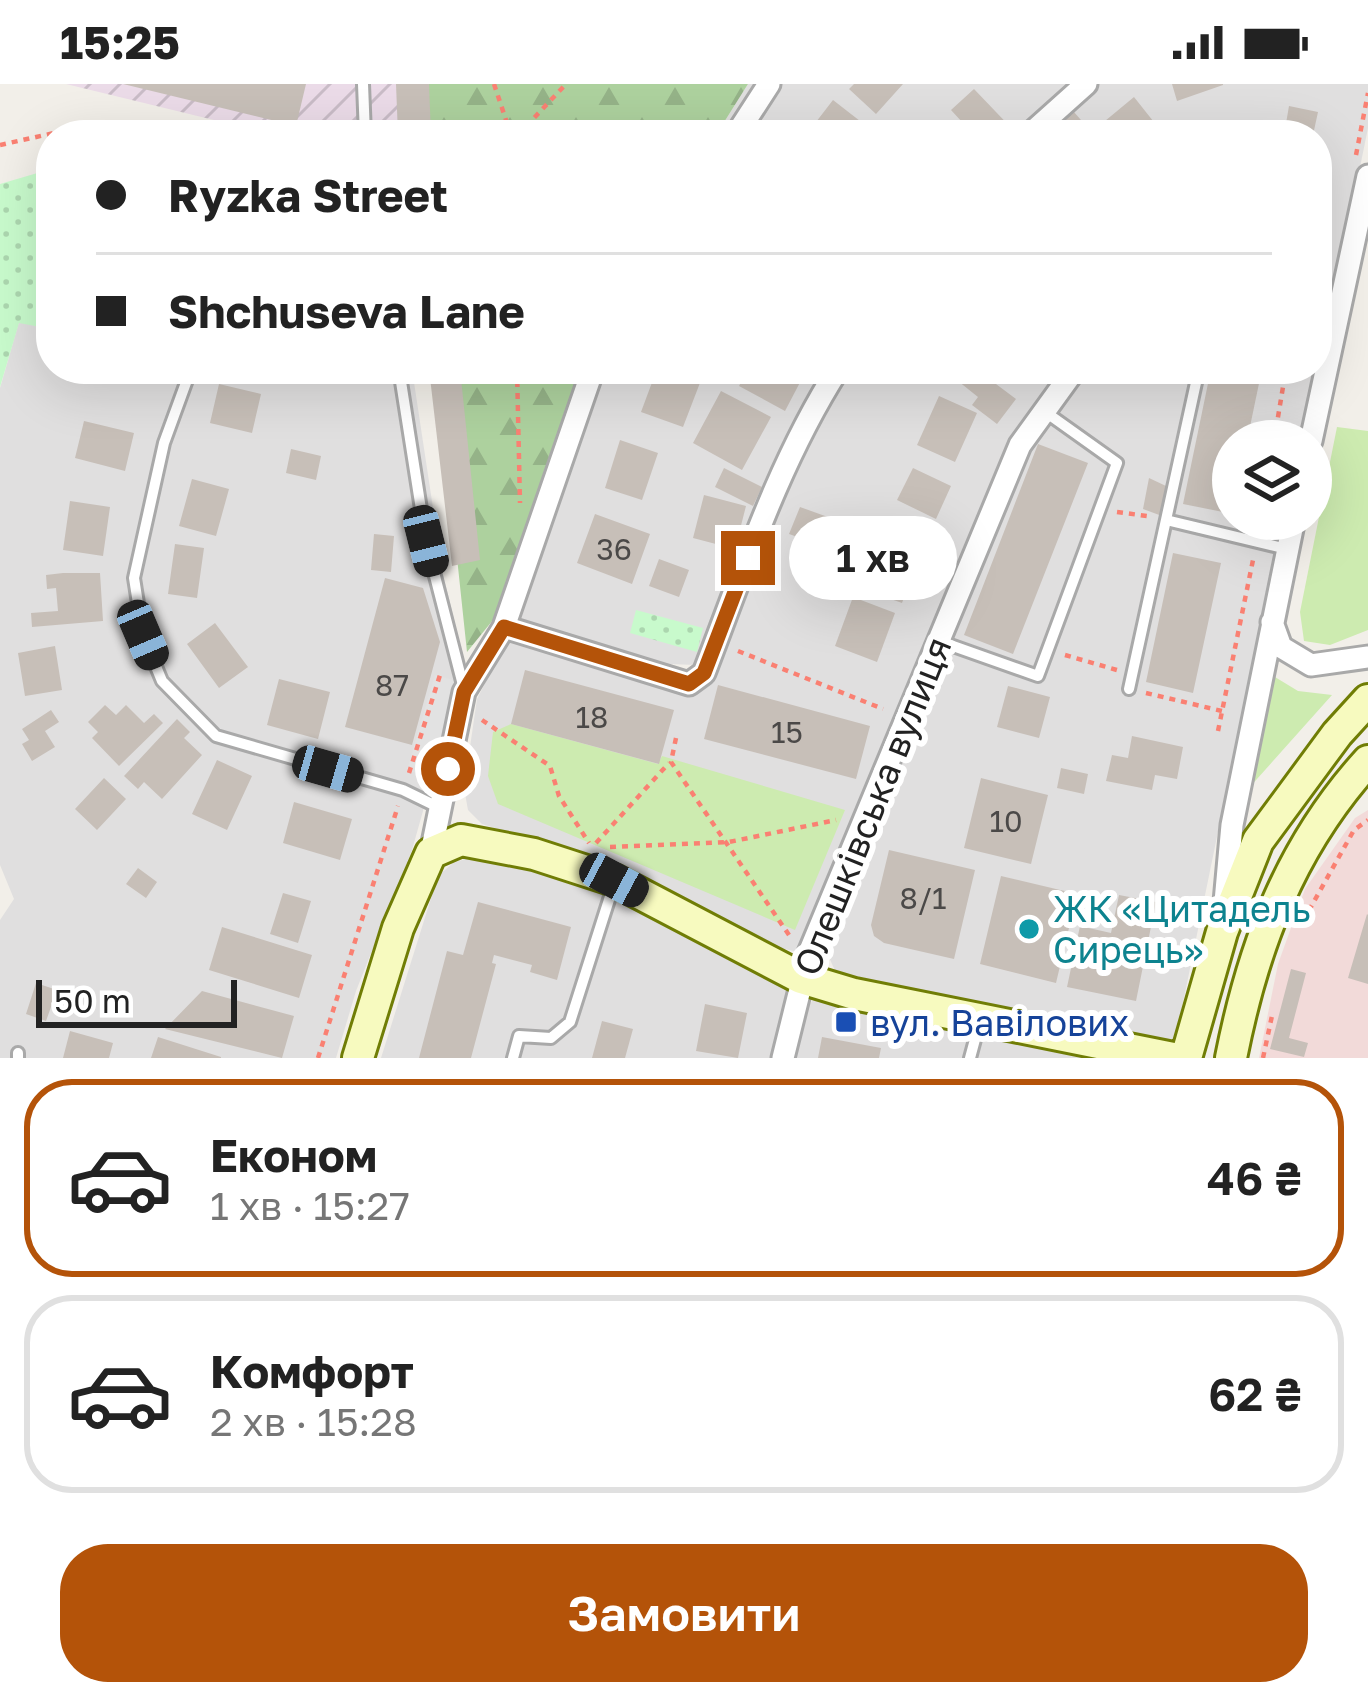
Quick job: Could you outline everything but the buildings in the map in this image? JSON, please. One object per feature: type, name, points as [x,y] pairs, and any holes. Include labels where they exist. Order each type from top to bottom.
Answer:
[{"type":"street","points":[[746,120],[769,84]]},
{"type":"street","points":[[1046,120],[1086,84]]},
{"type":"street","points":[[1332,305],[1368,176]]},
{"type":"street","points":[[358,1058],[398,928],[431,853],[464,692],[504,627],[588,384]]},
{"type":"street","points":[[504,627],[689,684],[704,673],[764,515],[808,417],[829,384]]},
{"type":"street","name":"Олешківська вулиця","points":[[782,1058],[801,978],[1020,445],[1064,384]]},
{"type":"street","points":[[1314,420],[1318,384]]},
{"type":"street","points":[[1222,932],[1232,825],[1289,540]]},
{"type":"street","points":[[1271,621],[1281,647],[1311,665],[1368,657]]},
{"type":"street","points":[[1186,1058],[1222,932],[1258,841],[1368,700]]},
{"type":"street","points":[[1231,1058],[1256,955],[1295,860],[1357,785],[1368,761]]},
{"type":"street","points":[[431,853],[461,840],[534,854],[614,880],[801,978],[854,994],[1173,1058]]},
{"type":"lane","points":[[362,84],[364,120]]},
{"type":"lane","points":[[185,384],[164,443],[134,578],[143,635],[163,681],[216,736],[404,790],[440,808]]},
{"type":"lane","points":[[401,384],[426,541],[464,692]]},
{"type":"lane","points":[[1129,689],[1196,384]]},
{"type":"lane","points":[[939,641],[1038,676],[1117,463],[1044,412]]},
{"type":"lane","points":[[1166,520],[1287,549]]},
{"type":"lane","points":[[513,1058],[519,1036],[551,1038],[570,1022],[614,880]]},
{"type":"lane","points":[[970,1058],[981,1018]]},
{"type":"path","points":[[494,84],[508,120]]},
{"type":"path","points":[[529,120],[566,84]]},
{"type":"path","points":[[0,145],[36,137]]},
{"type":"path","points":[[517,384],[520,504]]},
{"type":"path","points":[[1278,420],[1284,384]]},
{"type":"path","points":[[1218,731],[1256,542]]},
{"type":"path","points":[[716,642],[890,712]]},
{"type":"path","points":[[1088,662],[1132,675]]},
{"type":"path","points":[[1129,689],[1222,711]]},
{"type":"path","points":[[482,720],[550,766],[559,796],[592,848]]},
{"type":"path","points":[[592,848],[670,762],[676,738]]},
{"type":"path","points":[[670,762],[797,947]]},
{"type":"path","points":[[318,1058],[404,790]]},
{"type":"path","points":[[592,848],[729,842],[845,818]]},
{"type":"path","points":[[1303,922],[1354,830],[1368,820]]},
{"type":"path","points":[[1263,1058],[1276,998]]},
{"type":"shaded area","points":[[66,84],[405,84],[406,120],[214,120]]},
{"type":"shaded area","points":[[748,84],[1368,84],[1368,128],[1332,304],[1332,120],[725,120]]},
{"type":"shaded area","points":[[19,322],[36,326],[36,384],[414,384],[443,574],[459,640],[456,694],[412,850],[356,991],[336,1058],[0,1058],[0,920],[14,899],[0,865],[0,388]]},
{"type":"shaded area","points":[[575,384],[1051,384],[1008,450],[804,946],[794,951],[770,946],[602,863],[482,824],[468,810],[464,788],[477,699],[508,638],[694,691],[697,665],[668,664],[497,615]]},
{"type":"shaded area","points":[[1078,384],[1311,384],[1303,420],[1212,420],[1212,540],[1278,540],[1176,1037],[1166,1044],[836,973],[827,938],[938,659],[1030,449]]},
{"type":"shaded area","points":[[435,675],[457,681],[429,777],[407,770]]},
{"type":"shaded area","points":[[1368,810],[1368,1058],[1259,1058],[1278,964],[1305,889],[1355,818]]},
{"type":"shaded area","points":[[480,854],[601,883],[789,981],[772,1058],[381,1058],[438,876],[453,863]]},
{"type":"shaded area","points":[[826,997],[1116,1058],[793,1058],[804,1010],[814,999]]},
{"type":"green space","points":[[422,84],[748,84],[725,120],[421,120]]},
{"type":"green space","points":[[36,173],[36,326],[19,323],[0,387],[0,184]]},
{"type":"green space","points":[[439,384],[575,384],[497,615],[467,652]]},
{"type":"green space","points":[[1337,427],[1368,431],[1368,630],[1330,645],[1304,641],[1300,612],[1314,540],[1332,540],[1332,452]]},
{"type":"green space","points":[[636,610],[703,628],[697,652],[630,633]]},
{"type":"green space","points":[[1270,674],[1298,691],[1332,695],[1248,789]]},
{"type":"green space","points":[[511,724],[658,764],[662,756],[845,810],[795,930],[498,804],[488,776],[493,732]]},
{"type":"place","name":"ЖК «Цитадель Сирець»","points":[[1029,929]]},
{"type":"place","name":"вул. Вавілових","points":[[846,1022]]},
{"type":"route","points":[[448,769],[464,692],[504,627],[689,684],[704,673],[748,558]]}]
